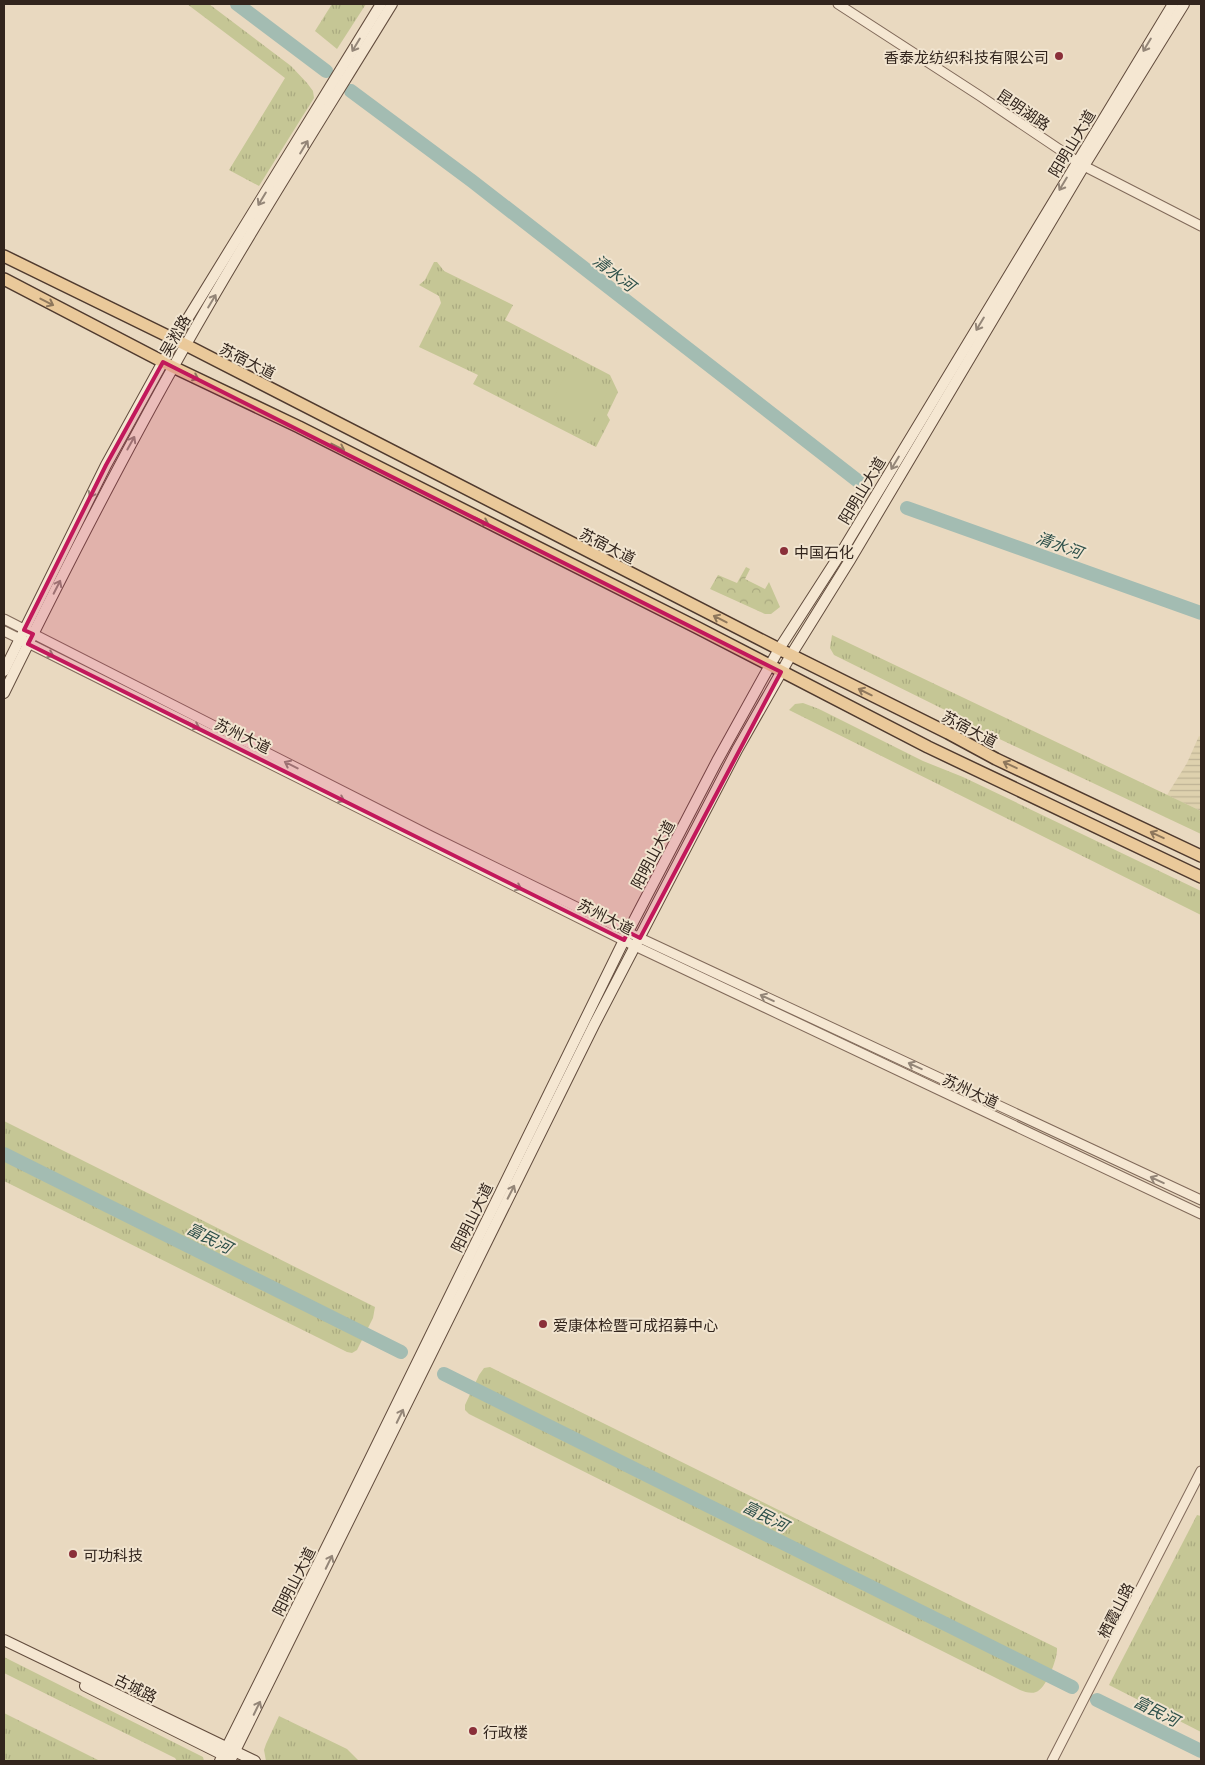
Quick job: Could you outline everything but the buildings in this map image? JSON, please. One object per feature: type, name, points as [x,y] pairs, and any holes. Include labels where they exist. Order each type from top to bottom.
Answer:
[{"type":"main road","name":"吴淞路","points":[[4,693],[66,544],[106,465],[168,364],[381,4]]},
{"type":"main road","name":"吴淞路","points":[[180,342],[282,183],[392,4]]},
{"type":"main road","name":"阳明山大道","points":[[229,1756],[345,1530],[489,1234],[733,758],[781,672],[850,560],[1173,4]]},
{"type":"main road","name":"阳明山大道","points":[[229,1756],[337,1526],[626,936],[717,761],[779,650],[1081,164],[1184,4]]},
{"type":"main road","name":"苏宿大道","points":[[4,256],[180,342],[779,650],[996,759],[1201,856]]},
{"type":"main road","points":[[4,279],[168,364],[696,627],[928,747],[1201,877]]},
{"type":"main road","name":"吴淞路","points":[[4,671],[26,637]]},
{"type":"main road","name":"古城路","points":[[4,1640],[229,1756]]},
{"type":"main road","name":"古城路","points":[[4,1646],[229,1756],[255,1761]]},
{"type":"street","name":"昆明湖路","points":[[838,4],[1081,164],[1201,226]]},
{"type":"street","name":"苏州大道","points":[[4,619],[26,637]]},
{"type":"street","name":"苏州大道","points":[[4,631],[26,637],[637,942],[1201,1214]]},
{"type":"street","name":"苏州大道","points":[[637,942],[1201,1200]]},
{"type":"street","name":"栖霞山路","points":[[1052,1761],[1201,1471]]},
{"type":"highlighted area","points":[[163,362],[781,672],[640,938],[628,932],[624,940],[28,644],[33,634],[24,630],[106,465]]},
{"type":"shaded area","points":[[1199,736],[1201,737],[1201,811],[1167,795],[1187,763]]},
{"type":"green space","points":[[187,4],[209,4],[291,66],[313,91],[314,98],[259,186],[229,170],[285,78]]},
{"type":"green space","points":[[332,4],[366,4],[337,49],[315,31]]},
{"type":"green space","points":[[434,262],[437,262],[444,271],[513,305],[505,320],[610,375],[618,392],[607,415],[610,420],[596,447],[473,384],[478,375],[419,347],[441,303],[439,296],[419,285],[425,280]]},
{"type":"green space","points":[[567,372],[607,392],[591,424],[551,404]]},
{"type":"green space","points":[[746,567],[750,569],[745,579],[765,589],[769,582],[780,607],[771,614],[765,614],[710,589],[718,575],[737,583]]},
{"type":"green space","points":[[832,635],[1201,811],[1201,834],[991,735],[834,655],[830,648]]},
{"type":"green space","points":[[803,703],[1201,891],[1201,915],[789,710],[795,704]]},
{"type":"green space","points":[[4,1121],[375,1307],[373,1318],[357,1350],[352,1353],[347,1352],[4,1181]]},
{"type":"green space","points":[[490,1367],[1057,1648],[1053,1666],[1044,1685],[1036,1692],[1030,1693],[1020,1690],[469,1414],[465,1410],[465,1405],[479,1375],[484,1368]]},
{"type":"green space","points":[[1197,1515],[1201,1516],[1201,1732],[1109,1685]]},
{"type":"green space","points":[[4,1657],[203,1757],[204,1761],[177,1761],[175,1758],[4,1673]]},
{"type":"green space","points":[[4,1713],[100,1761],[4,1761]]},
{"type":"green space","points":[[279,1716],[347,1749],[359,1761],[266,1761],[264,1750]]},
{"type":"waterway","name":"清水河","points":[[237,4],[326,71]]},
{"type":"waterway","name":"清水河","points":[[351,91],[472,181],[858,481]]},
{"type":"waterway","name":"清水河","points":[[907,508],[1201,613]]},
{"type":"waterway","name":"富民河","points":[[4,1154],[401,1352]]},
{"type":"waterway","name":"富民河","points":[[444,1374],[1072,1687]]},
{"type":"waterway","name":"富民河","points":[[1097,1700],[1201,1751]]},
{"type":"place","name":"香泰龙纺织科技有限公司","points":[[1059,56]]},
{"type":"place","name":"中国石化","points":[[784,551]]},
{"type":"place","name":"爱康体检暨可成招募中心","points":[[543,1324]]},
{"type":"place","name":"可功科技","points":[[73,1554]]},
{"type":"place","name":"行政楼","points":[[473,1731]]}]
